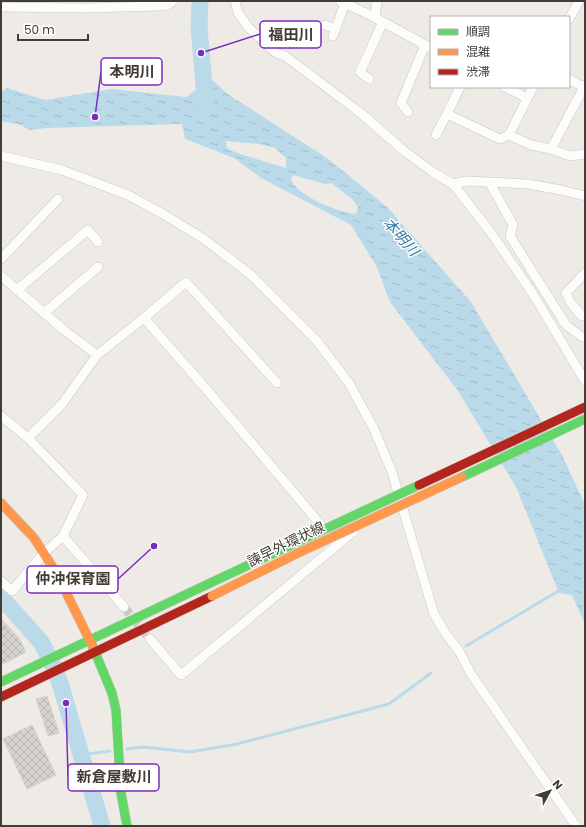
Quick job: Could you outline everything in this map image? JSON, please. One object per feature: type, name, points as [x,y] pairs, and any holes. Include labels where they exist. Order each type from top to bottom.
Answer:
[{"type":"main road","name":"諫早外環状線","points":[[1,682],[585,407]]},
{"type":"main road","name":"諫早外環状線","points":[[1,697],[298,553],[585,419]]},
{"type":"main road","points":[[1,503],[34,538],[57,574],[95,652],[112,693],[116,710],[121,793],[127,826]]},
{"type":"street","points":[[1,6],[65,4],[158,6],[168,5],[173,1]]},
{"type":"street","points":[[235,1],[238,13],[249,28],[276,53],[285,56],[363,115],[403,150],[434,173],[453,184],[488,230],[533,294],[585,381]]},
{"type":"street","points":[[369,79],[360,72],[379,20],[377,1]]},
{"type":"street","points":[[570,17],[578,1]]},
{"type":"street","points":[[325,25],[334,32],[343,2],[428,47],[401,103],[408,112]]},
{"type":"street","points":[[551,149],[585,87],[570,80]]},
{"type":"street","points":[[436,135],[460,88]]},
{"type":"street","points":[[507,88],[527,98]]},
{"type":"street","points":[[447,114],[500,139],[509,135],[532,88]]},
{"type":"street","points":[[509,135],[531,145],[551,149],[570,156],[585,154]]},
{"type":"street","points":[[1,156],[62,170],[128,195],[163,214],[204,239],[251,274],[316,340],[349,383],[374,430],[392,472],[434,614],[446,634],[459,651],[471,674],[576,826]]},
{"type":"street","points":[[453,184],[467,180],[528,184],[585,196]]},
{"type":"street","points":[[490,182],[513,225],[510,236],[566,325],[582,337]]},
{"type":"street","points":[[1,259],[58,199]]},
{"type":"street","points":[[17,290],[88,230],[98,242]]},
{"type":"street","points":[[44,313],[98,267]]},
{"type":"street","points":[[574,331],[583,314],[570,302],[566,293],[585,273]]},
{"type":"street","points":[[1,276],[64,330],[97,355]]},
{"type":"street","points":[[28,438],[62,404],[97,355],[186,282],[277,383]]},
{"type":"street","points":[[144,318],[337,544]]},
{"type":"street","points":[[1,416],[28,438],[83,495],[63,536],[44,554],[12,592],[1,581]]},
{"type":"street","points":[[150,639],[181,675],[366,521]]},
{"type":"street","points":[[63,536],[124,608]]},
{"type":"water","points":[[211,79],[229,95],[327,158],[387,207],[471,302],[563,457],[585,505],[585,624],[572,595],[559,593],[516,487],[458,391],[390,302],[377,267],[351,225],[261,178],[234,158],[185,139],[182,124],[48,128],[29,130],[21,125],[1,121],[1,92],[7,88],[45,100],[111,89],[186,97]],"holes":[[[226,141],[259,144],[275,148],[286,158],[286,168],[237,153],[227,148]],[[293,175],[325,184],[331,183],[352,199],[358,207],[356,214],[326,205],[304,194],[291,180]]]},
{"type":"building","points":[[1,619],[19,638],[26,652],[1,665]]},
{"type":"building","points":[[47,696],[59,733],[48,736],[36,699]]},
{"type":"building","points":[[32,725],[56,775],[27,789],[3,739]]},
{"type":"waterway","points":[[200,1],[199,27],[206,108]]},
{"type":"waterway","points":[[466,646],[560,590]]},
{"type":"waterway","points":[[1,597],[41,642],[53,665],[60,683],[102,826]]},
{"type":"waterway","points":[[127,749],[143,747],[190,752],[237,744],[389,704],[431,673]]},
{"type":"waterway","points":[[81,755],[110,751]]},
{"type":"tunnel","points":[[124,607],[150,639]]},
{"type":"traffic: fast","points":[[462,477],[585,419]]},
{"type":"traffic: fast","points":[[206,585],[419,485]]},
{"type":"traffic: fast","points":[[1,682],[206,585]]},
{"type":"traffic: fast","points":[[92,645],[112,693],[116,710],[121,793],[127,826]]},
{"type":"traffic: slow","points":[[212,596],[298,553],[462,477]]},
{"type":"traffic: slow","points":[[1,503],[34,538],[57,574],[92,645]]},
{"type":"traffic: jam","points":[[419,485],[585,407]]},
{"type":"traffic: jam","points":[[1,697],[212,596]]},
{"type":"place","name":"福田川","points":[[201,53]]},
{"type":"place","name":"本明川","points":[[95,117]]},
{"type":"place","name":"仲沖保育園","points":[[154,546]]},
{"type":"place","name":"新倉屋敷川","points":[[66,703]]}]
